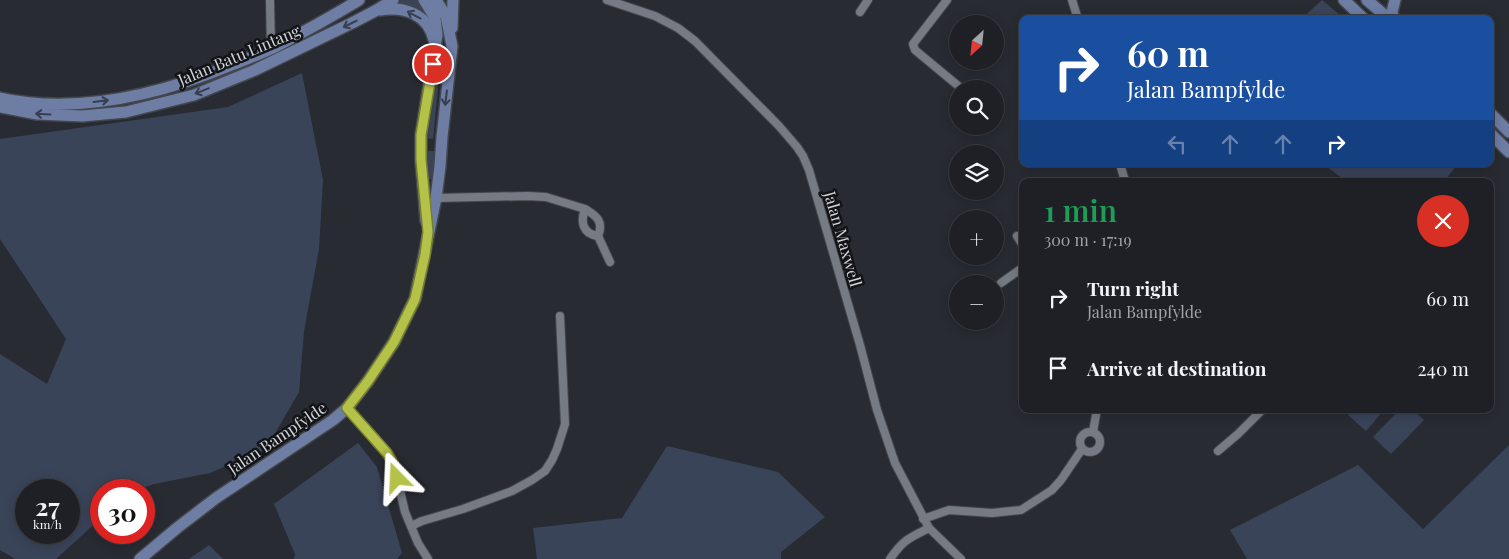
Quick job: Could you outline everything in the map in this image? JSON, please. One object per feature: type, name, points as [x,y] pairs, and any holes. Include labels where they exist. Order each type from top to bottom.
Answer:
[{"type":"main road","name":"Jalan Batu Lintang","points":[[0,98],[50,104],[124,98],[200,78],[271,49],[359,0]]},
{"type":"main road","name":"Jalan Batu Lintang","points":[[0,107],[37,114],[82,116],[126,112],[194,94],[255,70],[375,11],[393,0]]},
{"type":"main road","name":"Jalan Bampfylde","points":[[424,0],[435,18],[438,35],[421,135],[421,160],[428,232]]},
{"type":"main road","name":"Jalan Bampfylde","points":[[140,559],[216,498],[333,420],[347,408],[394,342],[415,299],[436,198],[440,166],[452,46],[446,16],[436,0]]},
{"type":"main road","points":[[452,46],[453,0]]},
{"type":"main road","points":[[1344,0],[1360,15]]},
{"type":"main road","points":[[1367,0],[1384,15]]},
{"type":"main road","points":[[1393,15],[1395,0]]},
{"type":"main road","points":[[375,11],[394,8],[419,16],[429,27],[436,46]]},
{"type":"main road","points":[[1494,117],[1509,132]]},
{"type":"main road","points":[[421,135],[424,142],[430,143],[442,137]]},
{"type":"main road","points":[[1494,137],[1509,152]]},
{"type":"street","points":[[270,0],[271,49]]},
{"type":"street","name":"Jalan Maxwell","points":[[607,0],[655,16],[678,28],[695,41],[779,126],[803,156],[809,170],[860,345],[877,410],[895,463],[929,528],[961,559]]},
{"type":"street","points":[[860,12],[868,0]]},
{"type":"street","points":[[948,0],[913,44],[914,50],[951,80]]},
{"type":"street","points":[[1072,0],[1077,15]]},
{"type":"street","points":[[436,198],[546,197],[585,209],[595,216],[601,224],[598,236]]},
{"type":"street","points":[[585,209],[582,219],[583,227],[589,234],[598,236]]},
{"type":"street","points":[[598,236],[610,262]]},
{"type":"street","points":[[1004,281],[1019,270]]},
{"type":"street","points":[[410,526],[463,509],[512,490],[545,471],[557,449],[565,424],[560,316]]},
{"type":"street","points":[[347,408],[387,453],[394,465],[410,526],[428,559]]},
{"type":"street","points":[[1093,432],[1096,413]]},
{"type":"street","points":[[1218,451],[1258,413]]},
{"type":"street","points":[[1086,432],[1097,434],[1100,442],[1097,449],[1090,452],[1082,449],[1080,438],[1086,432]]},
{"type":"street","points":[[923,519],[949,510],[992,513],[1020,510],[1052,490],[1062,480],[1082,449]]},
{"type":"street","points":[[890,559],[901,544],[910,537],[929,528]]},
{"type":"shaded area","points":[[401,0],[419,0],[431,18],[397,3]]},
{"type":"shaded area","points":[[1322,0],[1340,15],[1305,15]]},
{"type":"shaded area","points":[[443,36],[433,139],[426,138]]},
{"type":"shaded area","points":[[302,73],[323,180],[319,249],[304,331],[299,392],[266,449],[210,473],[155,484],[155,479],[90,479],[90,528],[80,537],[80,479],[15,479],[15,544],[72,544],[56,559],[15,559],[0,550],[0,354],[47,384],[66,339],[0,239],[0,139],[228,107]]},
{"type":"shaded area","points":[[425,151],[435,151],[434,179],[429,179]]},
{"type":"shaded area","points":[[1327,167],[1456,167],[1446,178],[1342,178]]},
{"type":"shaded area","points":[[1350,413],[1382,413],[1366,431],[1348,415]]},
{"type":"shaded area","points":[[1396,413],[1416,413],[1424,420],[1391,454],[1373,437]]},
{"type":"shaded area","points":[[358,443],[377,467],[402,553],[397,559],[294,559],[295,554],[274,504]]},
{"type":"shaded area","points":[[1509,445],[1509,559],[1247,559],[1230,530],[1358,465],[1423,529]]},
{"type":"shaded area","points":[[667,446],[778,472],[825,517],[781,552],[781,559],[537,559],[533,528],[622,518]]},
{"type":"shaded area","points":[[209,545],[223,559],[189,559]]},
{"type":"route","points":[[397,478],[394,465],[387,453],[347,408],[394,342],[415,299],[428,232],[421,160],[421,135],[433,64]]}]
